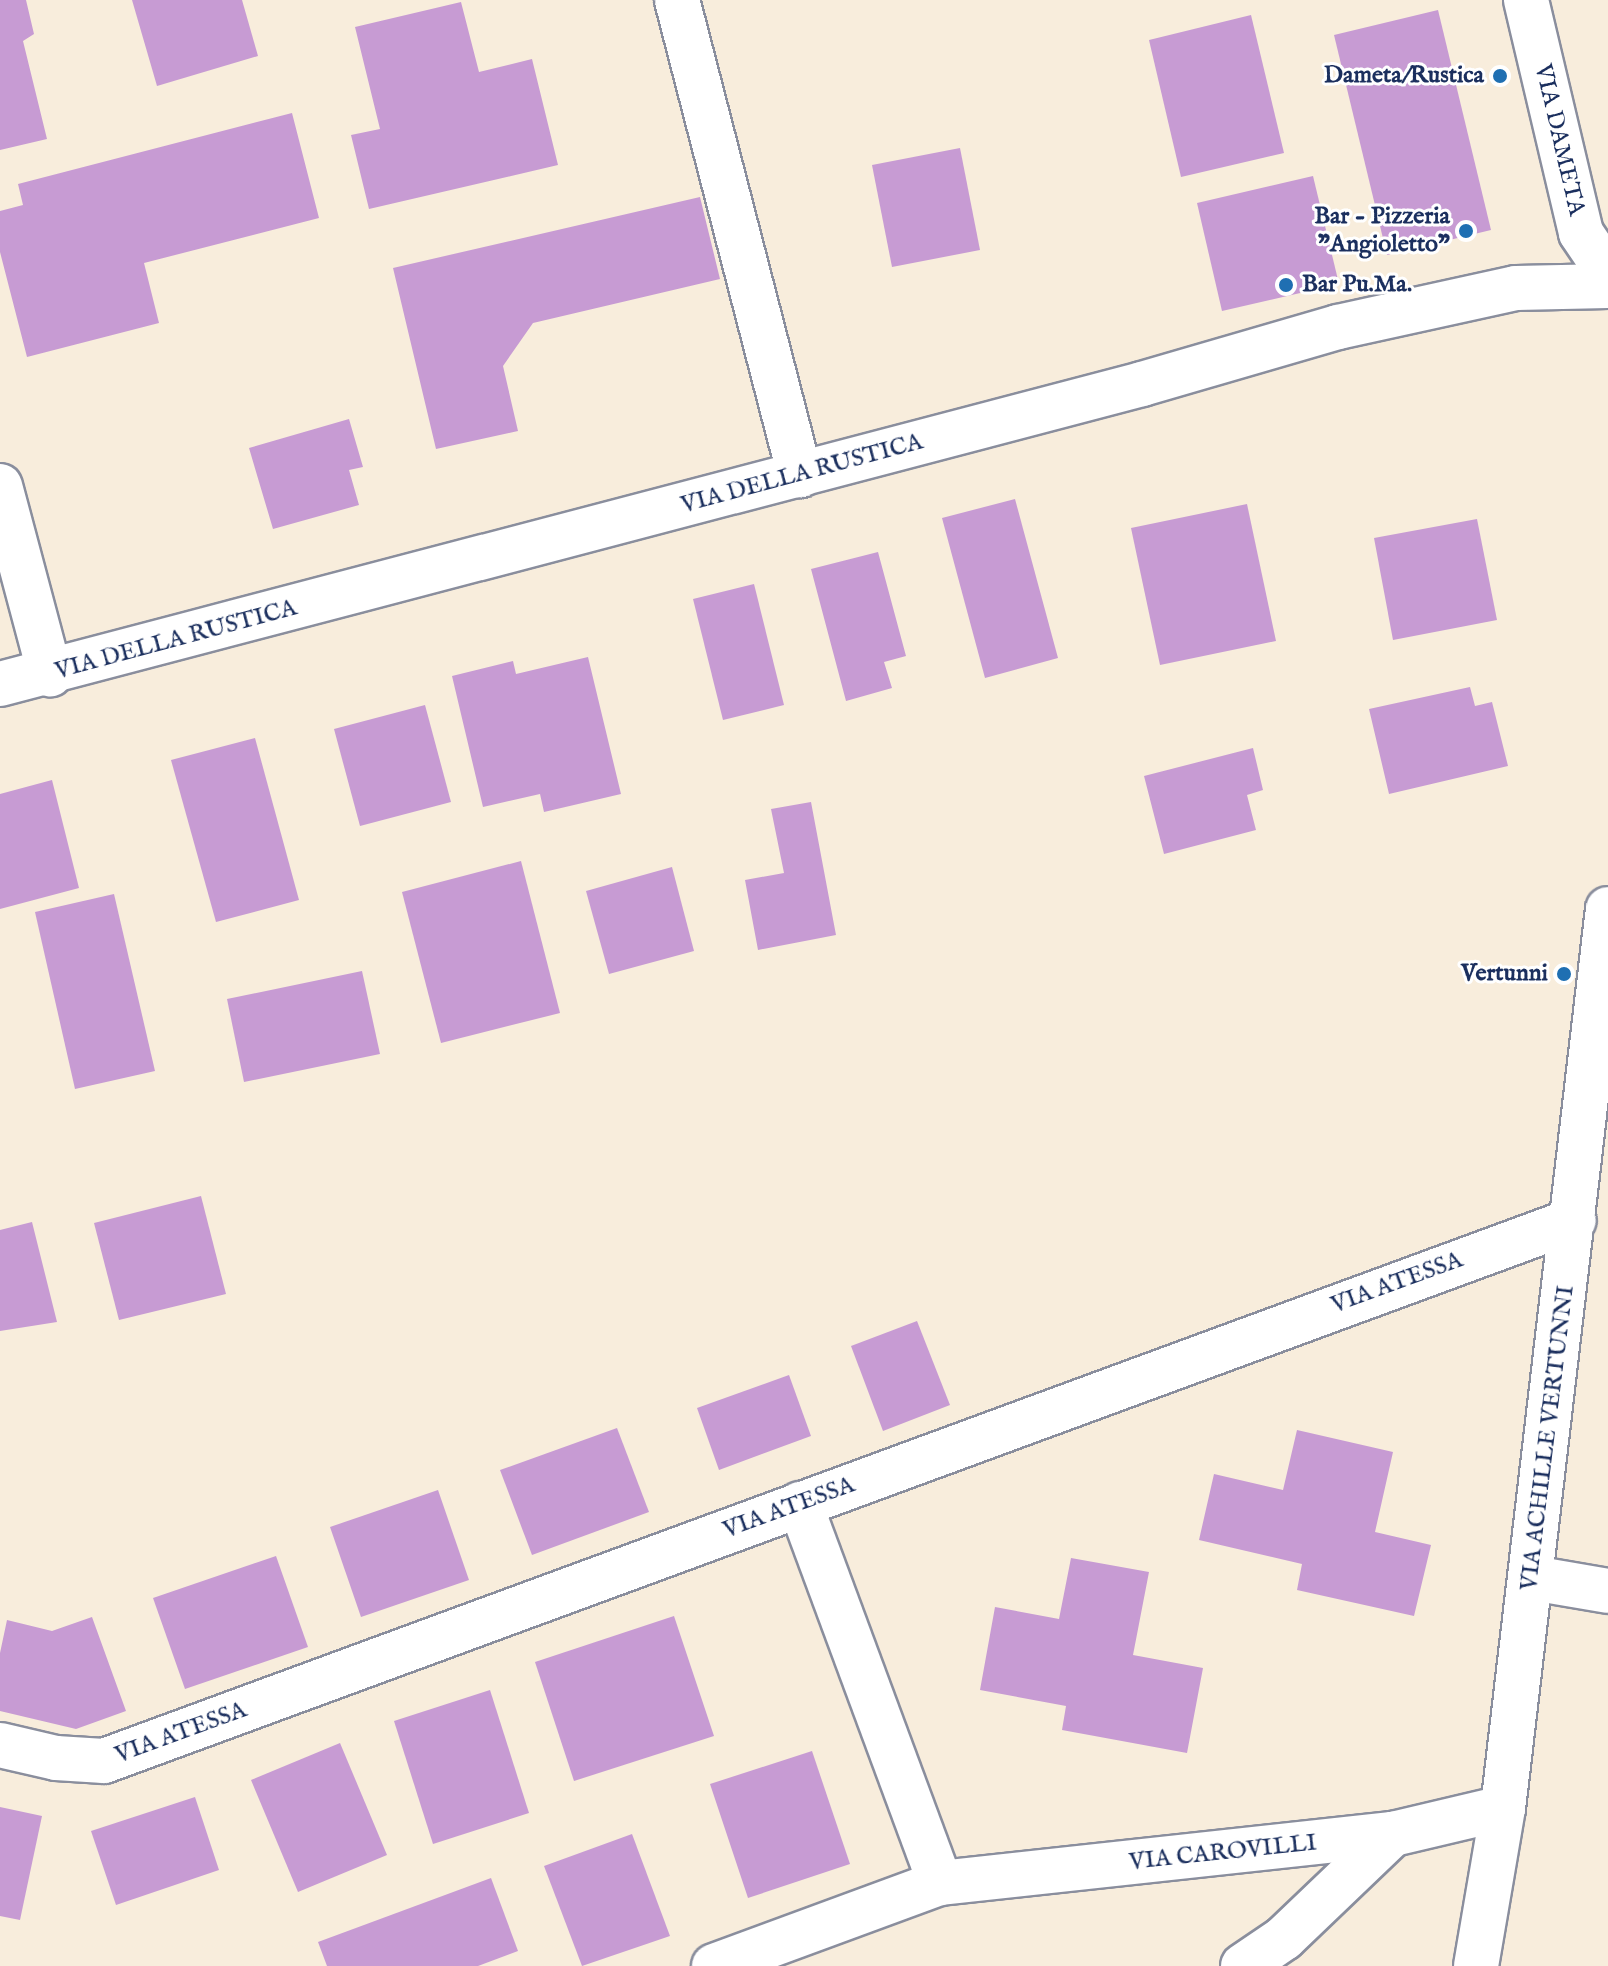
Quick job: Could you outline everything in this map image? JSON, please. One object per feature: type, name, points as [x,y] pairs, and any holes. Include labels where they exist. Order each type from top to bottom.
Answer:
[{"type":"street","points":[[677,0],[800,475]]},
{"type":"street","name":"VIA DAMETA","points":[[1526,0],[1581,233],[1608,273]]},
{"type":"street","name":"VIA DELLA RUSTICA","points":[[0,684],[50,674],[1430,305],[1516,288],[1608,286]]},
{"type":"street","points":[[0,486],[50,674]]},
{"type":"street","name":"VIA ACHILLE VERTUNNI","points":[[1476,1966],[1503,1808],[1532,1578],[1608,909]]},
{"type":"street","name":"VIA ATESSA","points":[[0,1745],[56,1758],[104,1761],[1574,1220]]},
{"type":"street","points":[[800,1504],[940,1883]]},
{"type":"street","points":[[1532,1578],[1608,1591]]},
{"type":"street","name":"VIA CAROVILLI","points":[[714,1966],[940,1883],[1393,1834],[1503,1808]]},
{"type":"street","points":[[1243,1966],[1284,1938],[1393,1834]]},
{"type":"building","points":[[0,0],[26,0],[34,34],[23,41],[47,139],[0,150]]},
{"type":"building","points":[[132,0],[242,0],[258,56],[157,86]]},
{"type":"building","points":[[461,2],[479,72],[532,59],[558,165],[369,209],[351,135],[380,129],[355,27]]},
{"type":"building","points":[[1438,10],[1491,230],[1387,255],[1334,35]]},
{"type":"building","points":[[1251,15],[1284,153],[1181,177],[1149,40]]},
{"type":"building","points":[[292,113],[319,218],[144,263],[159,323],[27,357],[0,252],[0,211],[23,205],[18,184]]},
{"type":"building","points":[[960,148],[980,250],[892,267],[872,165]]},
{"type":"building","points":[[1313,176],[1339,284],[1222,311],[1197,203]]},
{"type":"building","points":[[700,197],[720,279],[533,323],[503,366],[518,431],[436,449],[393,268]]},
{"type":"building","points":[[349,419],[363,467],[349,470],[359,505],[273,529],[249,448]]},
{"type":"building","points":[[1015,499],[1058,658],[985,678],[942,518]]},
{"type":"building","points":[[1247,504],[1276,641],[1160,665],[1131,528]]},
{"type":"building","points":[[1477,519],[1497,620],[1393,640],[1374,538]]},
{"type":"building","points":[[878,552],[906,656],[884,662],[892,688],[846,701],[811,569]]},
{"type":"building","points":[[754,584],[784,705],[723,720],[693,599]]},
{"type":"building","points":[[588,657],[621,794],[544,812],[540,794],[483,807],[452,676],[513,661],[516,674]]},
{"type":"building","points":[[1470,687],[1475,706],[1492,702],[1508,766],[1389,794],[1369,709]]},
{"type":"building","points":[[425,705],[451,802],[360,826],[334,729]]},
{"type":"building","points":[[255,738],[299,900],[216,922],[171,760]]},
{"type":"building","points":[[1253,748],[1263,790],[1247,795],[1256,830],[1164,854],[1144,776]]},
{"type":"building","points":[[52,780],[79,888],[0,909],[0,794]]},
{"type":"building","points":[[811,802],[836,935],[758,950],[745,880],[784,873],[771,809]]},
{"type":"building","points":[[521,861],[560,1013],[441,1043],[402,892]]},
{"type":"building","points":[[672,867],[694,951],[609,974],[586,891]]},
{"type":"building","points":[[114,894],[155,1071],[75,1089],[35,912]]},
{"type":"building","points":[[362,971],[380,1054],[244,1082],[227,999]]},
{"type":"building","points":[[201,1196],[226,1294],[119,1320],[94,1223]]},
{"type":"building","points":[[32,1222],[57,1322],[0,1331],[0,1230]]},
{"type":"building","points":[[917,1321],[950,1405],[883,1431],[851,1346]]},
{"type":"building","points":[[789,1375],[811,1436],[719,1470],[697,1408]]},
{"type":"building","points":[[617,1428],[649,1512],[532,1555],[500,1470]]},
{"type":"building","points":[[1297,1430],[1393,1452],[1375,1532],[1431,1545],[1414,1616],[1297,1590],[1302,1564],[1199,1540],[1214,1474],[1283,1490]]},
{"type":"building","points":[[438,1490],[469,1580],[361,1617],[330,1527]]},
{"type":"building","points":[[276,1556],[308,1647],[185,1689],[153,1598]]},
{"type":"building","points":[[1071,1558],[1149,1572],[1133,1655],[1203,1668],[1187,1753],[1062,1730],[1066,1706],[980,1690],[995,1607],[1059,1619]]},
{"type":"building","points":[[674,1616],[714,1736],[574,1781],[535,1662]]},
{"type":"building","points":[[92,1617],[126,1711],[76,1729],[0,1711],[0,1653],[7,1620],[52,1631]]},
{"type":"building","points":[[490,1690],[529,1813],[433,1844],[394,1721]]},
{"type":"building","points":[[340,1743],[387,1855],[298,1892],[251,1780]]},
{"type":"building","points":[[812,1751],[850,1864],[748,1898],[710,1784]]},
{"type":"building","points":[[195,1797],[219,1870],[116,1905],[91,1831]]},
{"type":"building","points":[[0,1807],[42,1816],[20,1920],[0,1916]]},
{"type":"building","points":[[632,1834],[670,1936],[582,1966],[544,1866]]},
{"type":"building","points":[[491,1878],[518,1951],[478,1966],[327,1966],[318,1942]]},
{"type":"place","name":"Dameta/Rustica","points":[[1500,76]]},
{"type":"place","name":"Bar - Pizzeria \"Angioletto\"","points":[[1466,231]]},
{"type":"place","name":"Bar Pu.Ma.","points":[[1286,285]]},
{"type":"place","name":"Vertunni","points":[[1564,974]]}]
